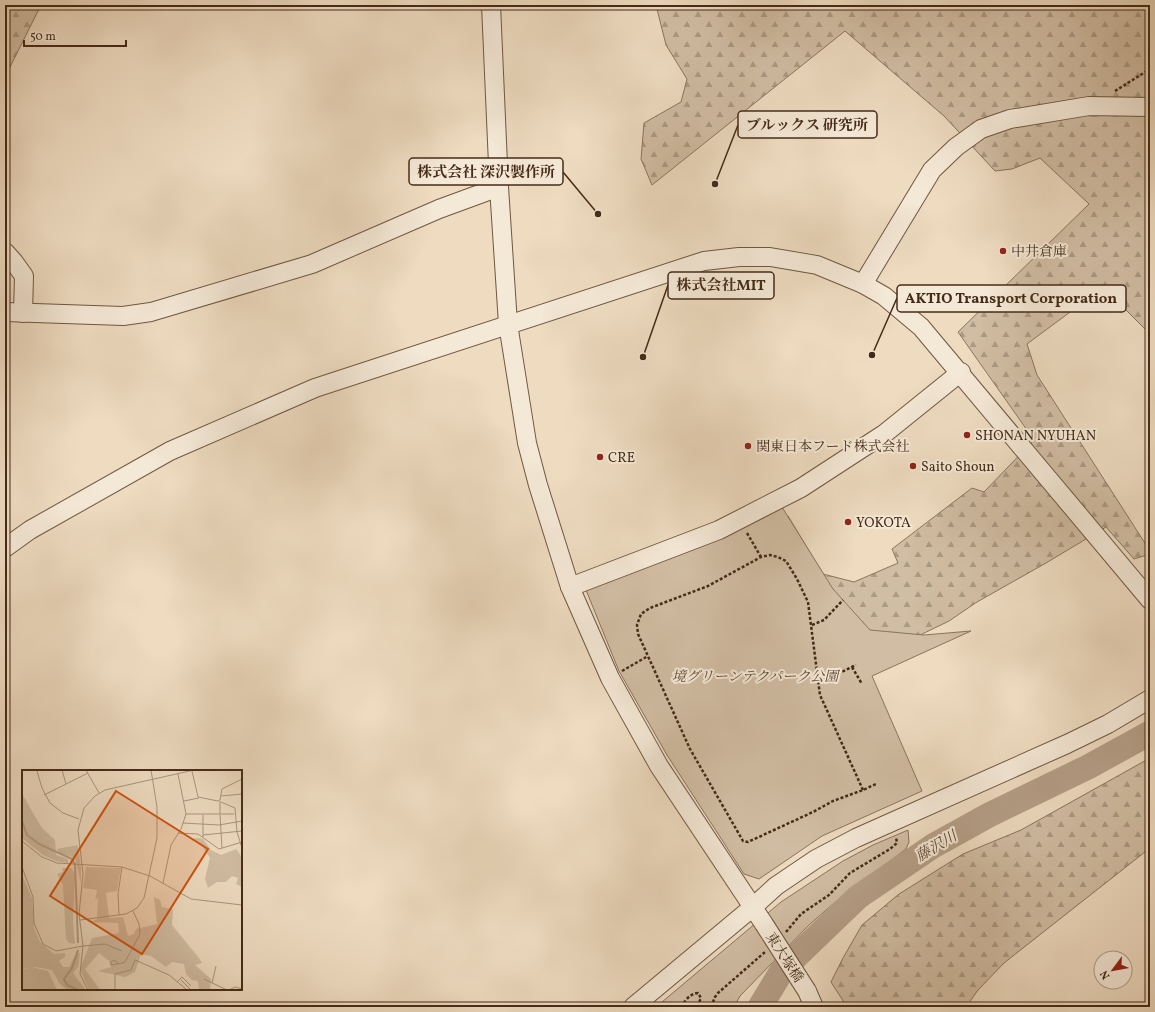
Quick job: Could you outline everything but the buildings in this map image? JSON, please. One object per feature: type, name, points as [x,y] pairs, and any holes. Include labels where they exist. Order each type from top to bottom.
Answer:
[{"type":"street","name":"東大塚橋","points":[[491,5],[499,187],[508,324],[527,442],[538,485],[570,587],[610,678],[659,766],[753,907],[811,999]]},
{"type":"street","points":[[863,284],[932,170],[956,147],[981,130],[1010,119],[1089,106],[1150,106]]},
{"type":"street","points":[[5,312],[123,316],[151,312],[312,264],[439,209],[499,187]]},
{"type":"street","points":[[5,252],[24,276],[24,313]]},
{"type":"street","points":[[5,548],[30,530],[170,451],[315,388],[704,261],[739,257],[770,257],[817,265],[863,284],[884,296],[922,326],[1150,600]]},
{"type":"street","points":[[570,587],[719,530],[801,488],[884,434],[961,372]]},
{"type":"street","points":[[633,1007],[776,886],[816,859],[893,821],[1067,744],[1108,724],[1150,699]]},
{"type":"path","points":[[1109,94],[1150,69]]},
{"type":"path","points":[[739,520],[761,557]]},
{"type":"path","points":[[863,790],[820,695],[808,602],[786,561],[770,555],[761,557],[708,586],[650,608],[641,614],[637,625],[638,634],[690,749],[743,841],[748,842],[813,812],[833,800],[863,790],[876,784]]},
{"type":"path","points":[[812,625],[824,620],[843,600]]},
{"type":"path","points":[[610,678],[648,656]]},
{"type":"path","points":[[819,680],[829,678],[856,665]]},
{"type":"path","points":[[852,667],[862,684]]},
{"type":"path","points":[[782,936],[801,914],[828,895],[850,874],[897,843],[893,821]]},
{"type":"path","points":[[711,1007],[718,993],[768,950]]},
{"type":"path","points":[[681,1007],[693,994],[698,993],[700,998],[697,1007]]},
{"type":"green space","points":[[5,5],[41,5],[5,77]]},
{"type":"green space","points":[[656,5],[1150,5],[1150,334],[1107,291],[1085,301],[1027,344],[1037,375],[1150,551],[1150,554],[1134,559],[1106,527],[977,602],[949,621],[881,654],[837,640],[788,516],[823,574],[854,582],[898,563],[892,549],[972,488],[984,492],[1034,440],[958,332],[1089,204],[1040,158],[1012,169],[995,171],[944,116],[845,31],[652,185],[641,159],[644,123],[681,102],[687,79],[666,45]]},
{"type":"green space","name":"境グリーンテクパーク公園","points":[[782,507],[833,589],[870,630],[924,635],[971,631],[872,676],[922,791],[822,836],[759,879],[744,874],[667,755],[619,671],[586,590]]},
{"type":"green space","points":[[1150,758],[1150,848],[1004,963],[978,990],[966,1007],[847,1007],[831,982],[862,925],[899,894],[963,854],[1021,830]]},
{"type":"green space","points":[[908,830],[909,842],[906,849],[833,904],[809,925],[740,996],[734,1007],[656,1007],[781,902],[843,861],[873,845]]},
{"type":"waterway","name":"藤沢川","points":[[760,1007],[783,969],[858,897],[933,846],[989,815],[1088,767],[1150,733]]},
{"type":"place","name":"ブルックス 研究所","points":[[715,184]]},
{"type":"place","name":"株式会社 深沢製作所","points":[[598,214]]},
{"type":"place","name":"中井倉庫","points":[[1003,251]]},
{"type":"place","name":"AKTIO Transport Corporation","points":[[872,355]]},
{"type":"place","name":"株式会社MIT","points":[[643,357]]},
{"type":"place","name":"SHONAN NYUHAN","points":[[967,435]]},
{"type":"place","name":"関東日本フード株式会社","points":[[748,446]]},
{"type":"place","name":"CRE","points":[[600,457]]},
{"type":"place","name":"Saito Shoun","points":[[913,466]]},
{"type":"place","name":"YOKOTA","points":[[848,522]]}]
